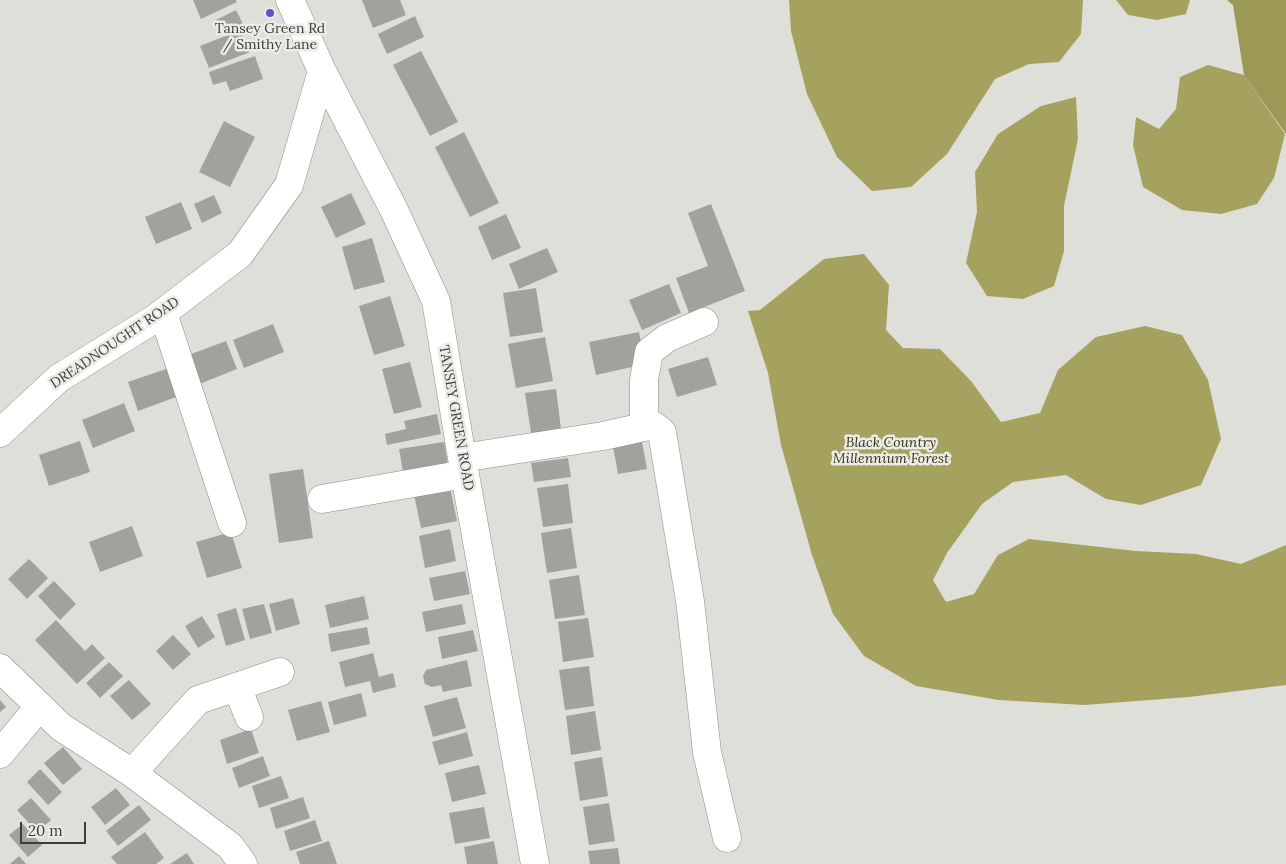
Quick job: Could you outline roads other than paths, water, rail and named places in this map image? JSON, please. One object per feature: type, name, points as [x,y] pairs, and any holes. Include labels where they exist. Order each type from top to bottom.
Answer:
[{"type":"street","name":"TANSEY GREEN ROAD","points":[[290,0],[322,71],[394,210],[436,301],[534,864]]},
{"type":"street","name":"DREADNOUGHT ROAD","points":[[0,434],[59,378],[163,313],[240,254],[289,185],[322,71]]},
{"type":"street","points":[[163,313],[232,523]]},
{"type":"street","points":[[644,427],[644,380],[649,352],[667,338],[704,322]]},
{"type":"street","points":[[322,499],[653,425],[662,432],[690,601],[707,752],[727,838]]},
{"type":"street","points":[[0,668],[61,727],[132,774],[230,846],[243,864]]},
{"type":"street","points":[[132,774],[198,700],[280,672]]},
{"type":"street","points":[[238,687],[249,718]]},
{"type":"street","points":[[0,754],[39,707]]},
{"type":"place","name":"Tansey Green Rd / Smithy Lane","points":[[270,13]]},
{"type":"park label","name":"Black Country Millennium Forest","points":[[891,452]]}]
